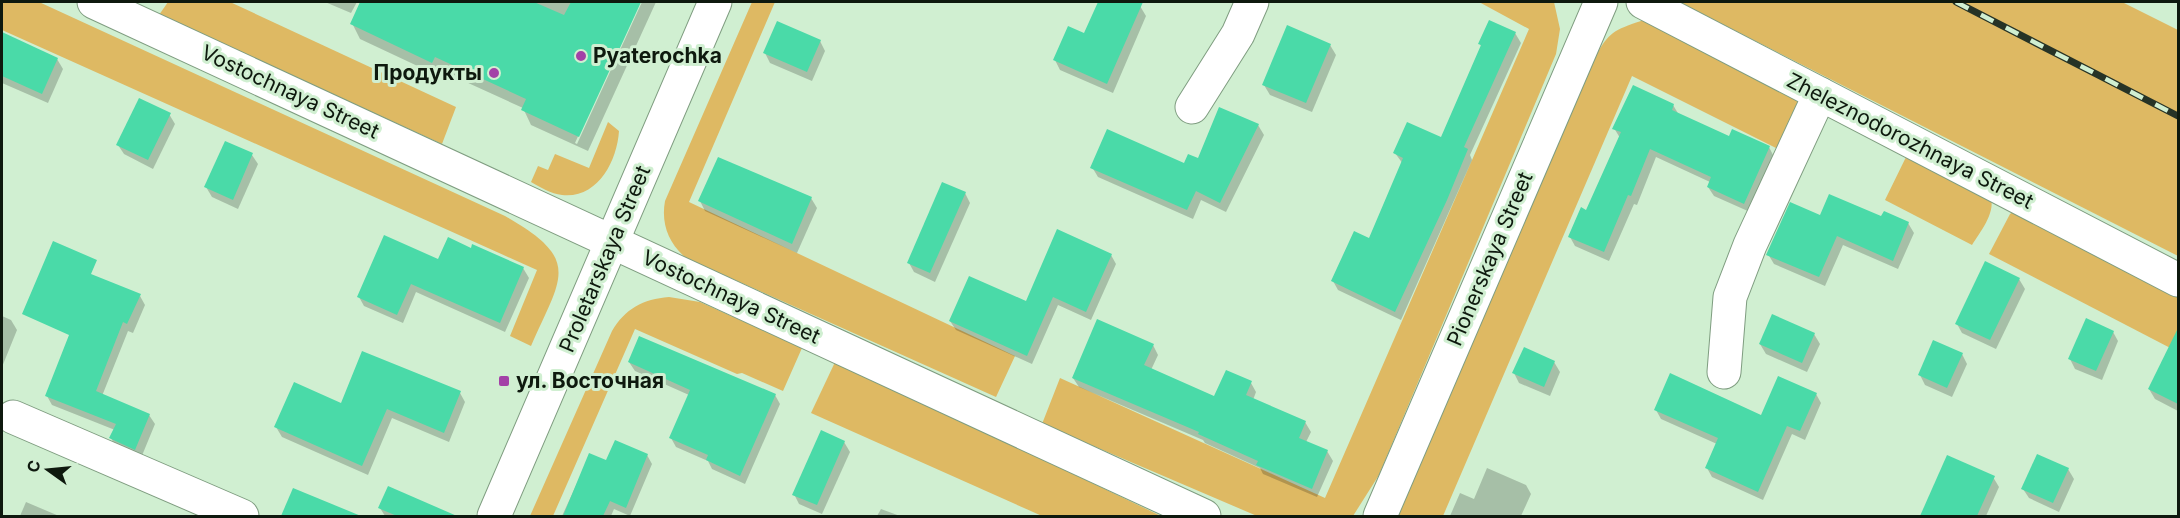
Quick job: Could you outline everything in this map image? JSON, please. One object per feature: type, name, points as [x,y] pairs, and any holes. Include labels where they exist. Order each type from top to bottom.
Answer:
[{"type":"street","name":"Vostochnaya Street","points":[[94,2],[1204,516]]},
{"type":"street","name":"Proletarskaya Street","points":[[494,516],[715,2]]},
{"type":"street","points":[[1192,107],[1238,34],[1252,2]]},
{"type":"street","name":"Pionerskaya Street","points":[[1380,516],[1601,2]]},
{"type":"street","name":"Zheleznodorozhnaya Street","points":[[1642,2],[2178,280]]},
{"type":"street","points":[[1724,372],[1730,297],[1750,245],[1820,94]]},
{"type":"street","points":[[13,417],[242,516]]},
{"type":"shaded area","points":[[2,2],[39,2],[505,216],[530,231],[546,245],[555,258],[558,272],[557,286],[551,303],[531,346],[510,336],[537,270],[2,30]]},
{"type":"shaded area","points":[[168,2],[230,2],[456,107],[442,144],[159,15]]},
{"type":"shaded area","points":[[752,2],[775,2],[689,202],[1015,356],[996,397],[686,258],[670,239],[665,225],[665,201]]},
{"type":"shaded area","points":[[1479,2],[1554,2],[1560,29],[1556,54],[1379,475],[1353,516],[1257,516],[1042,424],[1060,378],[1325,498],[1529,29]]},
{"type":"shaded area","points":[[1679,2],[2122,2],[2178,30],[2178,256]]},
{"type":"shaded area","points":[[1641,21],[1652,21],[1810,101],[1784,152],[1632,76],[1443,516],[1397,516],[1595,57],[1613,33]]},
{"type":"shaded area","points":[[608,122],[619,131],[617,143],[609,166],[595,185],[574,195],[562,195],[550,192],[531,182],[538,166],[548,170],[555,154],[589,168]]},
{"type":"shaded area","points":[[1907,155],[1991,198],[1989,216],[1972,245],[1885,200]]},
{"type":"shaded area","points":[[2013,212],[2178,296],[2178,352],[1989,254]]},
{"type":"shaded area","points":[[669,297],[700,302],[802,348],[783,391],[742,373],[737,374],[635,329],[553,516],[530,516],[617,323],[636,306],[651,300]]},
{"type":"shaded area","points":[[836,360],[1161,516],[1042,516],[811,413]]},
{"type":"building","points":[[360,2],[534,2],[564,15],[571,2],[641,2],[579,137],[521,110],[526,99],[435,57],[432,63],[350,24]]},
{"type":"building","points":[[1098,2],[1143,2],[1107,84],[1053,60],[1068,26],[1084,33]]},
{"type":"building","points":[[1489,20],[1516,32],[1464,147],[1468,149],[1447,200],[1395,312],[1331,281],[1354,231],[1369,238],[1403,158],[1393,153],[1407,122],[1441,137],[1481,45],[1478,44]]},
{"type":"building","points":[[777,21],[821,40],[807,72],[763,53]]},
{"type":"building","points":[[1287,25],[1331,44],[1306,103],[1262,85]]},
{"type":"building","points":[[2,32],[58,58],[42,94],[2,76]]},
{"type":"building","points":[[1633,85],[1674,104],[1672,110],[1729,136],[1732,129],[1770,146],[1744,204],[1707,187],[1711,177],[1650,149],[1631,196],[1628,195],[1604,252],[1568,237],[1581,207],[1586,210],[1621,132],[1612,129]]},
{"type":"building","points":[[139,98],[171,113],[148,160],[116,145]]},
{"type":"building","points":[[1219,107],[1259,124],[1220,203],[1196,191],[1187,210],[1090,168],[1107,129],[1184,163],[1188,154],[1198,158]]},
{"type":"building","points":[[225,141],[253,153],[233,200],[204,187]]},
{"type":"building","points":[[718,157],[812,197],[792,244],[698,201]]},
{"type":"building","points":[[942,182],[966,192],[930,273],[907,263]]},
{"type":"building","points":[[1829,194],[1881,216],[1884,211],[1909,222],[1893,261],[1837,236],[1819,277],[1766,255],[1790,202],[1820,215]]},
{"type":"building","points":[[1057,229],[1112,254],[1086,312],[1053,297],[1027,356],[949,321],[969,276],[1026,301]]},
{"type":"building","points":[[384,235],[438,259],[448,237],[471,248],[472,244],[524,267],[500,323],[411,284],[397,315],[357,297]]},
{"type":"building","points":[[53,241],[97,260],[91,274],[141,294],[127,324],[123,322],[96,391],[150,414],[135,450],[109,438],[116,424],[45,396],[69,335],[22,314]]},
{"type":"building","points":[[1985,261],[2020,278],[1990,340],[1955,324]]},
{"type":"building","points":[[1772,314],[1815,333],[1802,363],[1759,344]]},
{"type":"building","points":[[2086,318],[2114,331],[2096,371],[2068,359]]},
{"type":"building","points":[[1097,319],[1154,344],[1144,365],[1214,396],[1226,370],[1252,381],[1246,395],[1306,421],[1299,438],[1328,450],[1312,489],[1256,465],[1258,461],[1198,434],[1199,432],[1072,378]]},
{"type":"building","points":[[2178,328],[2178,404],[2148,389]]},
{"type":"building","points":[[639,336],[776,394],[740,476],[706,460],[708,455],[669,438],[690,390],[628,362]]},
{"type":"building","points":[[1933,340],[1963,353],[1947,388],[1918,375]]},
{"type":"building","points":[[1524,347],[1555,361],[1544,387],[1512,373]]},
{"type":"building","points":[[362,351],[461,391],[444,433],[387,409],[362,466],[274,427],[294,382],[341,403]]},
{"type":"building","points":[[1670,373],[1761,415],[1778,376],[1817,393],[1800,431],[1787,426],[1758,492],[1705,468],[1718,438],[1654,410]]},
{"type":"building","points":[[821,430],[845,441],[817,505],[792,495]]},
{"type":"building","points":[[615,440],[648,454],[626,508],[610,501],[603,516],[563,516],[589,453],[606,460]]},
{"type":"building","points":[[2037,454],[2069,468],[2053,503],[2021,489]]},
{"type":"building","points":[[1947,455],[1995,476],[1977,516],[1920,516]]},
{"type":"building","points":[[388,486],[457,516],[397,516],[378,508]]},
{"type":"building","points":[[293,488],[361,516],[281,516]]},
{"type":"railway","points":[[1956,2],[2178,116]]},
{"type":"place","name":"Pyaterochka","points":[[581,56]]},
{"type":"place","name":"Продукты","points":[[494,73]]},
{"type":"place","name":"ул. Восточная","points":[[504,381]]}]
